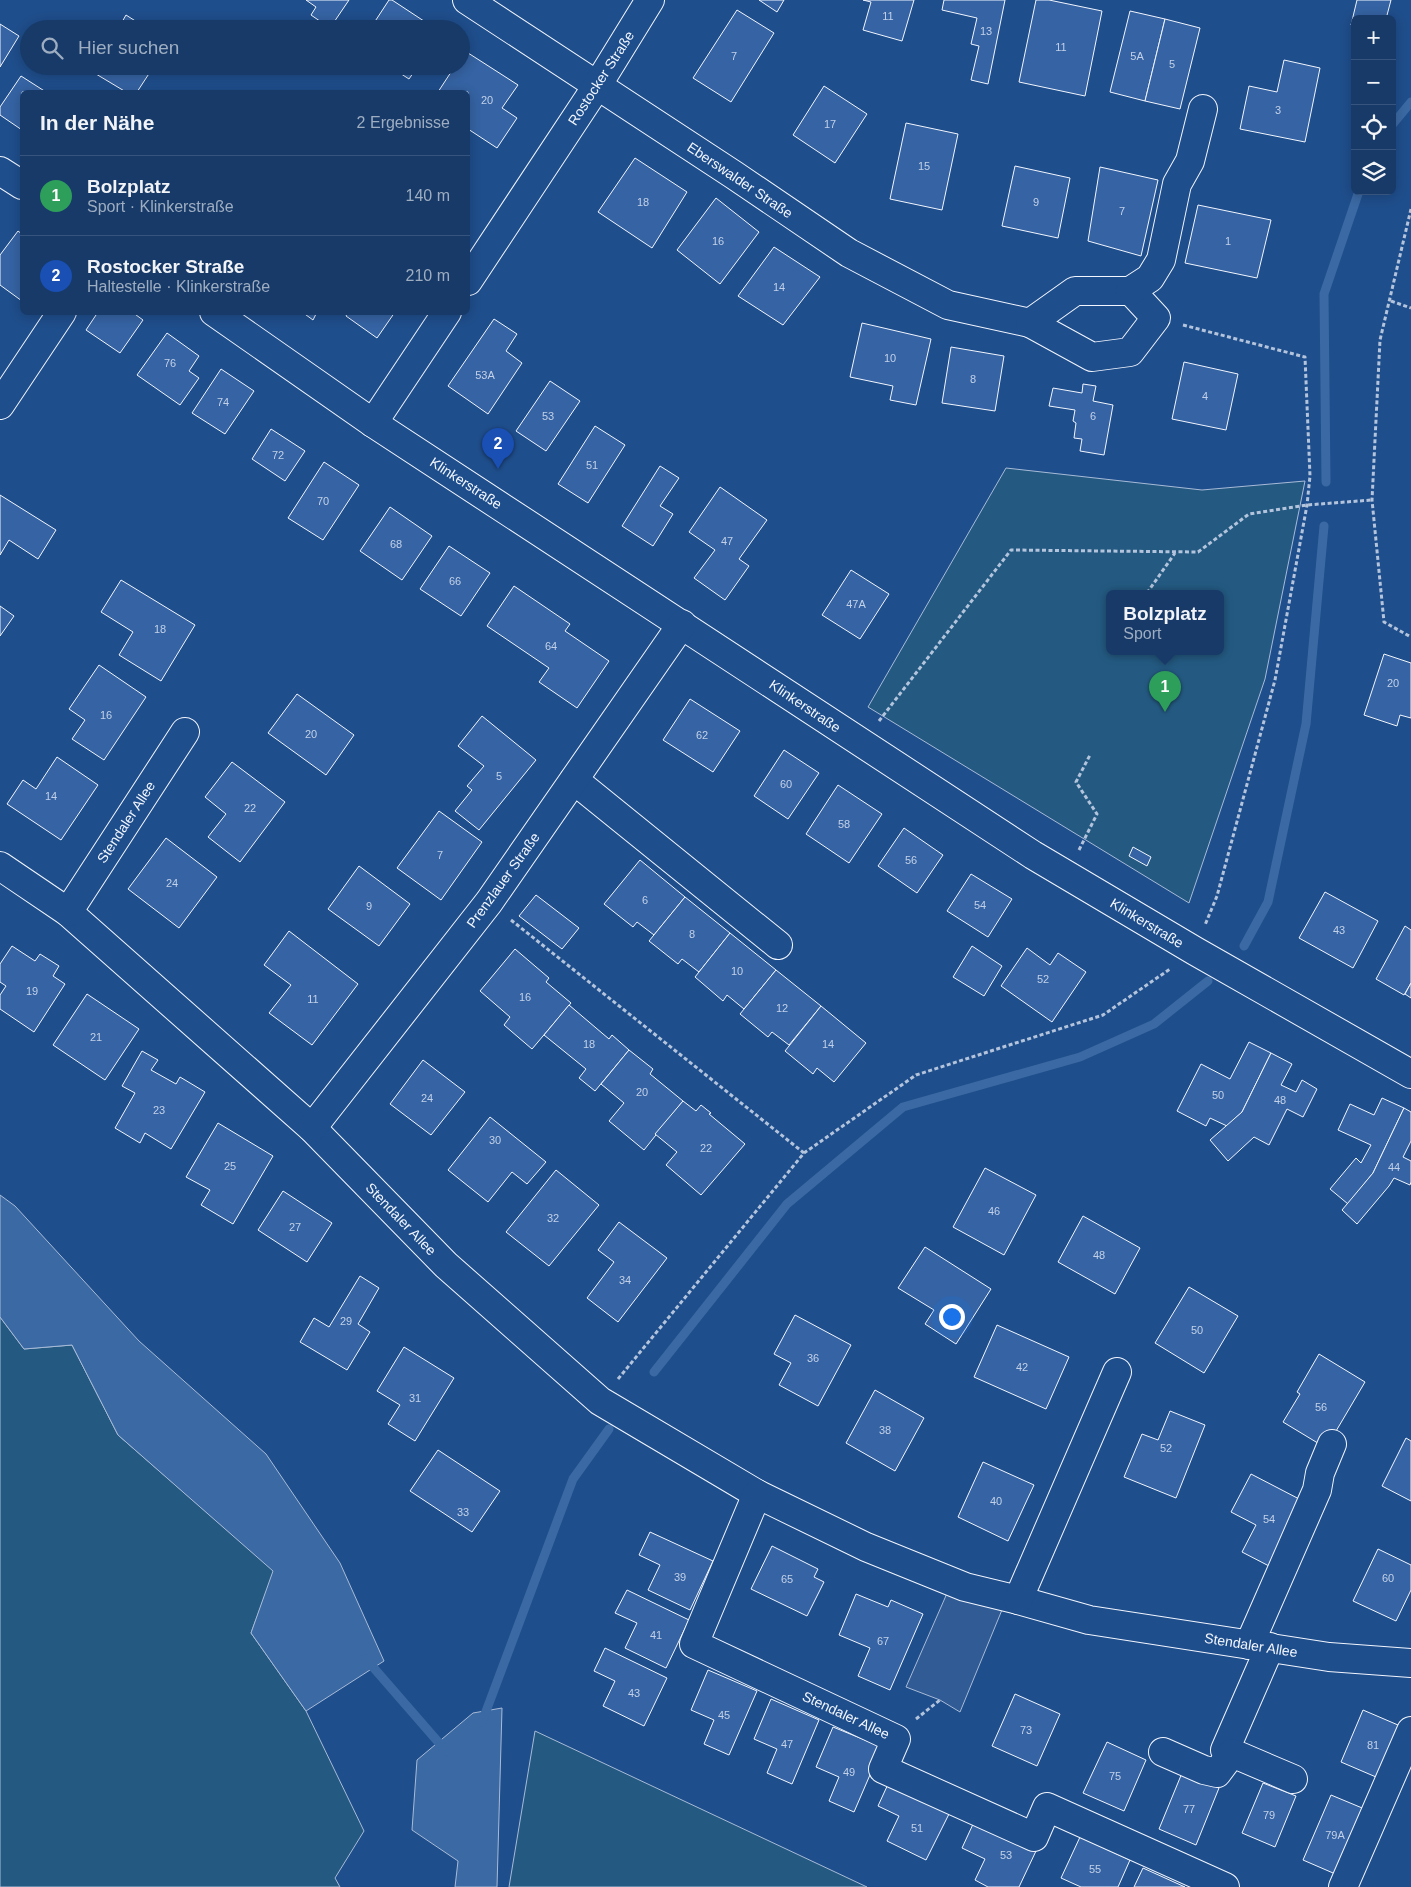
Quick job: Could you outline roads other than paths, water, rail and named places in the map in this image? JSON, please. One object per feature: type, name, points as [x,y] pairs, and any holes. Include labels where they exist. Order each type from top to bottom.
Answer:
[{"type":"street","name":"Eberswalder Straße","points":[[467,0],[849,253],[948,305],[1030,323],[1092,356],[1130,352],[1156,318],[1130,291]]},
{"type":"street","name":"Rostocker Straße","points":[[470,278],[597,86],[650,0]]},
{"type":"street","points":[[1030,323],[1075,291],[1130,291],[1150,278],[1160,260],[1177,184],[1190,161],[1203,109]]},
{"type":"street","points":[[0,171],[20,184]]},
{"type":"street","points":[[0,405],[60,315]]},
{"type":"street","name":"Klinkerstraße","points":[[218,315],[373,423],[682,624],[862,744],[1066,875],[1194,951],[1411,1074]]},
{"type":"street","points":[[373,423],[445,315]]},
{"type":"street","name":"Prenzlauer Straße","points":[[312,1128],[489,902],[682,624]]},
{"type":"street","name":"Stendaler Allee","points":[[68,912],[185,732]]},
{"type":"street","points":[[574,780],[778,945]]},
{"type":"street","name":"Stendaler Allee","points":[[0,866],[68,912],[312,1128],[446,1265],[600,1401],[757,1494],[866,1547],[966,1587],[1089,1620],[1329,1657],[1411,1663]]},
{"type":"street","points":[[1018,1600],[1116,1372]]},
{"type":"street","points":[[1293,1779],[1225,1750],[1259,1646],[1317,1490],[1320,1473],[1332,1444]]},
{"type":"street","name":"Stendaler Allee","points":[[757,1494],[694,1644],[896,1739],[883,1770],[1034,1837],[1047,1808],[1225,1887]]},
{"type":"street","points":[[1343,1887],[1411,1731]]},
{"type":"street","points":[[1162,1752],[1204,1770],[1217,1773],[1232,1753]]},
{"type":"waterway","points":[[1396,120],[1411,102]]},
{"type":"waterway","points":[[1326,482],[1324,294],[1358,195]]},
{"type":"waterway","points":[[1244,946],[1268,902],[1306,724],[1324,526]]},
{"type":"waterway","points":[[654,1372],[787,1204],[903,1107],[1080,1057],[1154,1024],[1208,981]]},
{"type":"waterway","points":[[482,1722],[573,1479],[609,1429]]},
{"type":"waterway","points":[[366,1659],[446,1751]]},
{"type":"place","name":"Rostocker Straße","points":[[498,469]]},
{"type":"place","name":"Bolzplatz","points":[[1165,712]]}]
